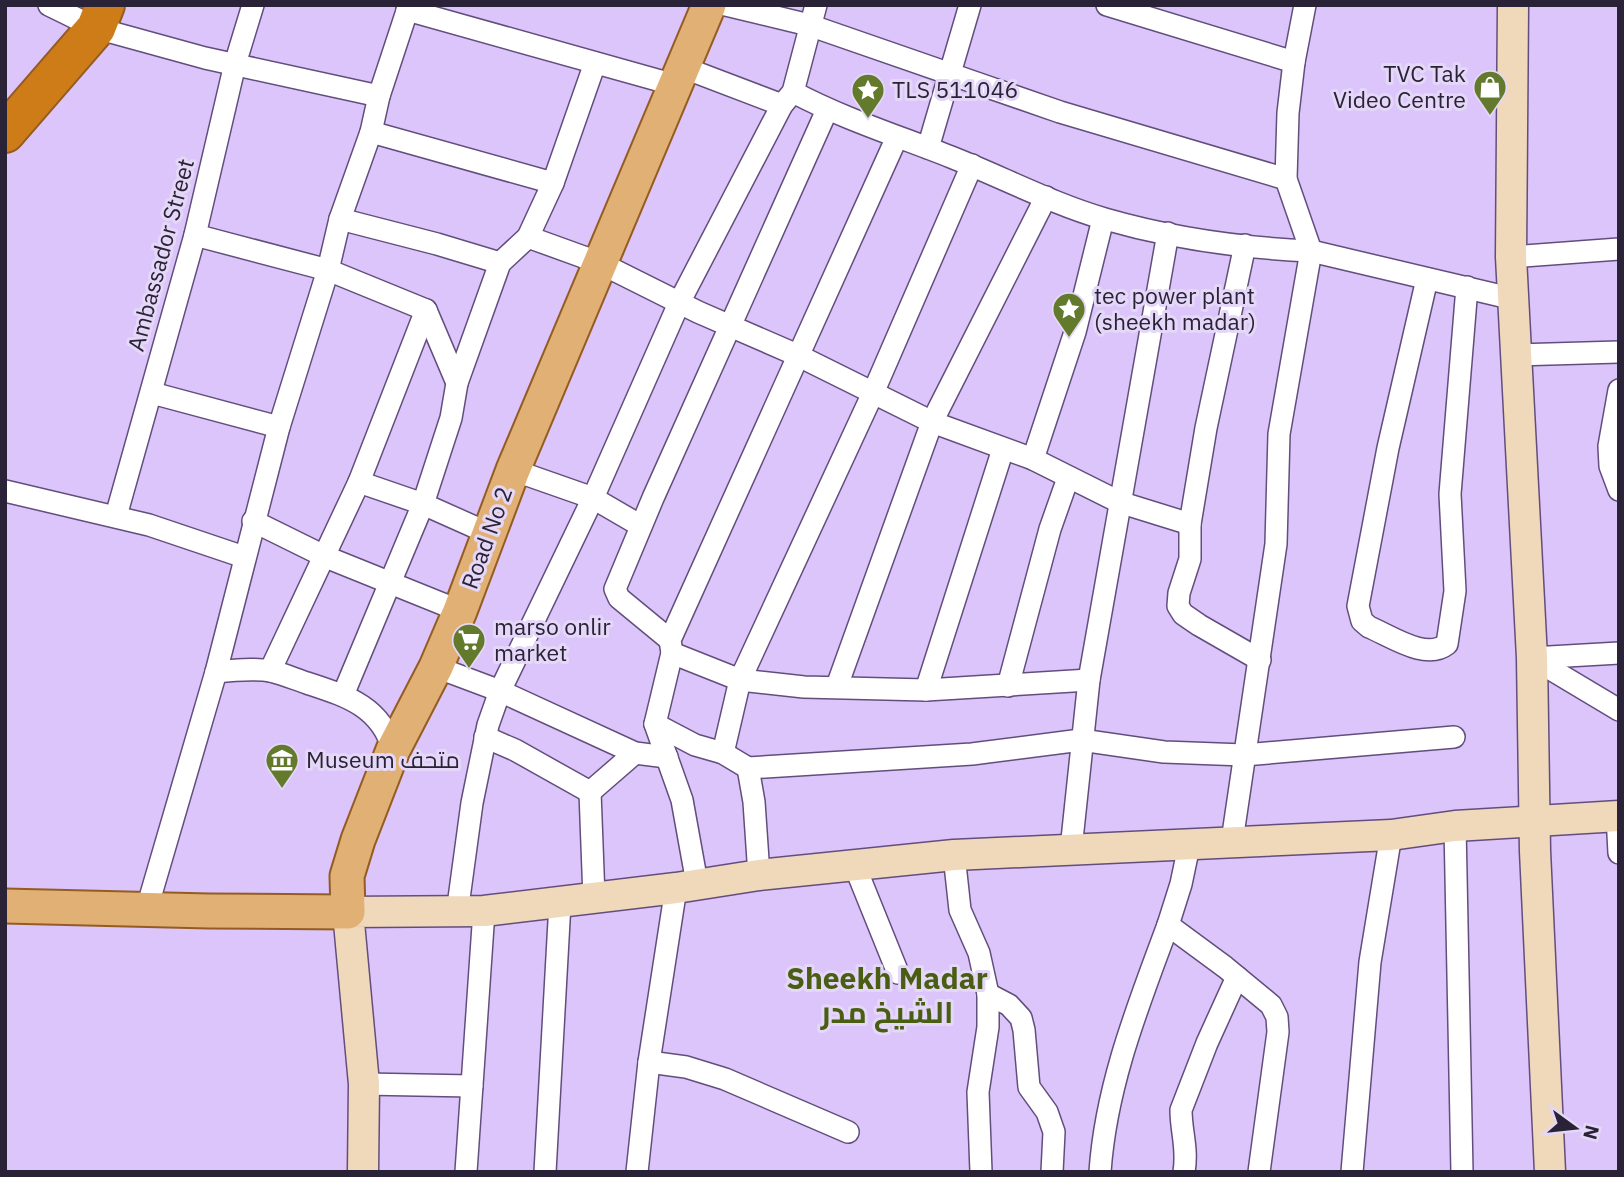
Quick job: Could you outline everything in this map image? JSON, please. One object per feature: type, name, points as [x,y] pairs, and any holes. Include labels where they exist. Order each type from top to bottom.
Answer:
[{"type":"highway","points":[[10,121],[100,17]]},
{"type":"main road","name":"Road No 2","points":[[348,912],[347,876],[393,750],[436,667],[460,611],[513,470],[709,5]]},
{"type":"main road","points":[[5,906],[348,912]]},
{"type":"street","points":[[49,5],[100,17],[205,58],[379,96]]},
{"type":"street","name":"Ambassador Street","points":[[116,516],[152,393],[235,64],[253,5]]},
{"type":"street","points":[[726,5],[813,15],[950,72],[1060,112],[1286,179]]},
{"type":"street","points":[[928,148],[970,5]]},
{"type":"street","points":[[1107,5],[1294,62]]},
{"type":"street","points":[[1232,841],[1276,544],[1279,434],[1311,251],[1286,179],[1288,113],[1305,5]]},
{"type":"street","points":[[1513,5],[1511,257],[1532,658],[1534,821],[1550,1172]]},
{"type":"street","points":[[147,908],[216,672],[279,426],[328,271],[340,219],[371,132],[379,96],[408,8],[595,63],[679,76],[788,98],[928,148],[1103,219],[1245,245],[1311,251],[1514,299]]},
{"type":"street","points":[[467,1172],[472,1086],[471,803],[485,737],[500,691],[593,498],[680,301],[788,98],[813,15]]},
{"type":"street","points":[[343,695],[423,504],[451,418],[457,383],[500,263],[528,237],[553,183],[595,63]]},
{"type":"street","points":[[827,110],[641,526],[615,589],[616,594],[671,646],[740,680],[804,687],[926,690],[1088,680]]},
{"type":"street","points":[[371,132],[553,183]]},
{"type":"street","points":[[637,1172],[649,1062],[687,886],[682,800],[655,724],[671,646],[797,355],[897,137]]},
{"type":"street","points":[[723,754],[740,680],[873,393],[972,166]]},
{"type":"street","points":[[837,686],[932,422],[1046,197]]},
{"type":"street","points":[[340,219],[500,263]]},
{"type":"street","points":[[1032,459],[1075,332],[1103,219]]},
{"type":"street","points":[[1071,849],[1088,680],[1168,233]]},
{"type":"street","points":[[194,235],[328,271],[426,310],[457,383]]},
{"type":"street","points":[[528,237],[600,262],[932,422],[1032,459],[1119,502],[1190,524]]},
{"type":"street","points":[[1245,245],[1206,428],[1190,524],[1190,559],[1179,593],[1180,610],[1199,625],[1260,660]]},
{"type":"street","points":[[1511,257],[1619,249]]},
{"type":"street","points":[[1427,279],[1388,448],[1358,606],[1362,621],[1369,627],[1425,650],[1440,650],[1447,644],[1455,591],[1450,494],[1467,288]]},
{"type":"street","points":[[270,671],[359,482],[426,310]]},
{"type":"street","points":[[1518,355],[1619,352]]},
{"type":"street","points":[[1619,390],[1609,446],[1610,467],[1619,490]]},
{"type":"street","points":[[152,393],[279,426]]},
{"type":"street","points":[[926,690],[1003,449]]},
{"type":"street","points":[[513,470],[593,498],[641,526]]},
{"type":"street","points":[[1007,686],[1047,541],[1068,478]]},
{"type":"street","points":[[359,482],[423,504],[488,533]]},
{"type":"street","points":[[5,491],[116,516],[244,557]]},
{"type":"street","points":[[253,521],[326,557],[460,611]]},
{"type":"street","points":[[1532,658],[1619,653]]},
{"type":"street","points":[[1532,658],[1619,710]]},
{"type":"street","points":[[436,667],[500,691],[635,753],[667,757]]},
{"type":"street","points":[[216,672],[246,669],[270,671],[343,695],[381,722],[389,734],[393,750]]},
{"type":"street","points":[[655,724],[748,768],[972,754],[1082,740],[1164,752],[1244,755],[1454,737]]},
{"type":"street","points":[[485,737],[515,750],[590,792]]},
{"type":"street","points":[[590,792],[635,753]]},
{"type":"street","points":[[748,768],[754,802],[759,875]]},
{"type":"street","points":[[590,792],[594,898]]},
{"type":"street","points":[[363,1172],[365,1084],[348,912],[471,912],[560,903],[759,875],[954,855],[1391,835],[1455,826],[1618,816],[1619,853]]},
{"type":"street","points":[[1455,826],[1462,1172]]},
{"type":"street","points":[[1352,1172],[1370,962],[1391,835]]},
{"type":"street","points":[[1100,1172],[1102,1142],[1111,1092],[1122,1051],[1168,925],[1189,846]]},
{"type":"street","points":[[954,855],[960,911],[979,953],[988,994],[988,1027],[978,1092],[981,1172]]},
{"type":"street","points":[[854,864],[898,973]]},
{"type":"street","points":[[545,1172],[560,903]]},
{"type":"street","points":[[1168,925],[1271,1005],[1278,1024],[1259,1172]]},
{"type":"street","points":[[1184,1172],[1185,1140],[1181,1110],[1237,977]]},
{"type":"street","points":[[988,994],[1009,1005],[1021,1018],[1028,1087],[1047,1112],[1054,1132],[1052,1172]]},
{"type":"street","points":[[649,1062],[686,1067],[725,1079],[848,1132]]},
{"type":"street","points":[[365,1084],[472,1086]]},
{"type":"place","name":"TVC Tak Video Centre","points":[[1490,117]]},
{"type":"place","name":"TLS 511046","points":[[868,120]]},
{"type":"place","name":"tec power plant (sheekh madar)","points":[[1069,339]]},
{"type":"place","name":"marso onlir market","points":[[469,670]]},
{"type":"place","name":"Museum متحف","points":[[282,790]]},
{"type":"district","name":"Sheekh Madar الشيخ مدر","points":[[887,996]]}]
